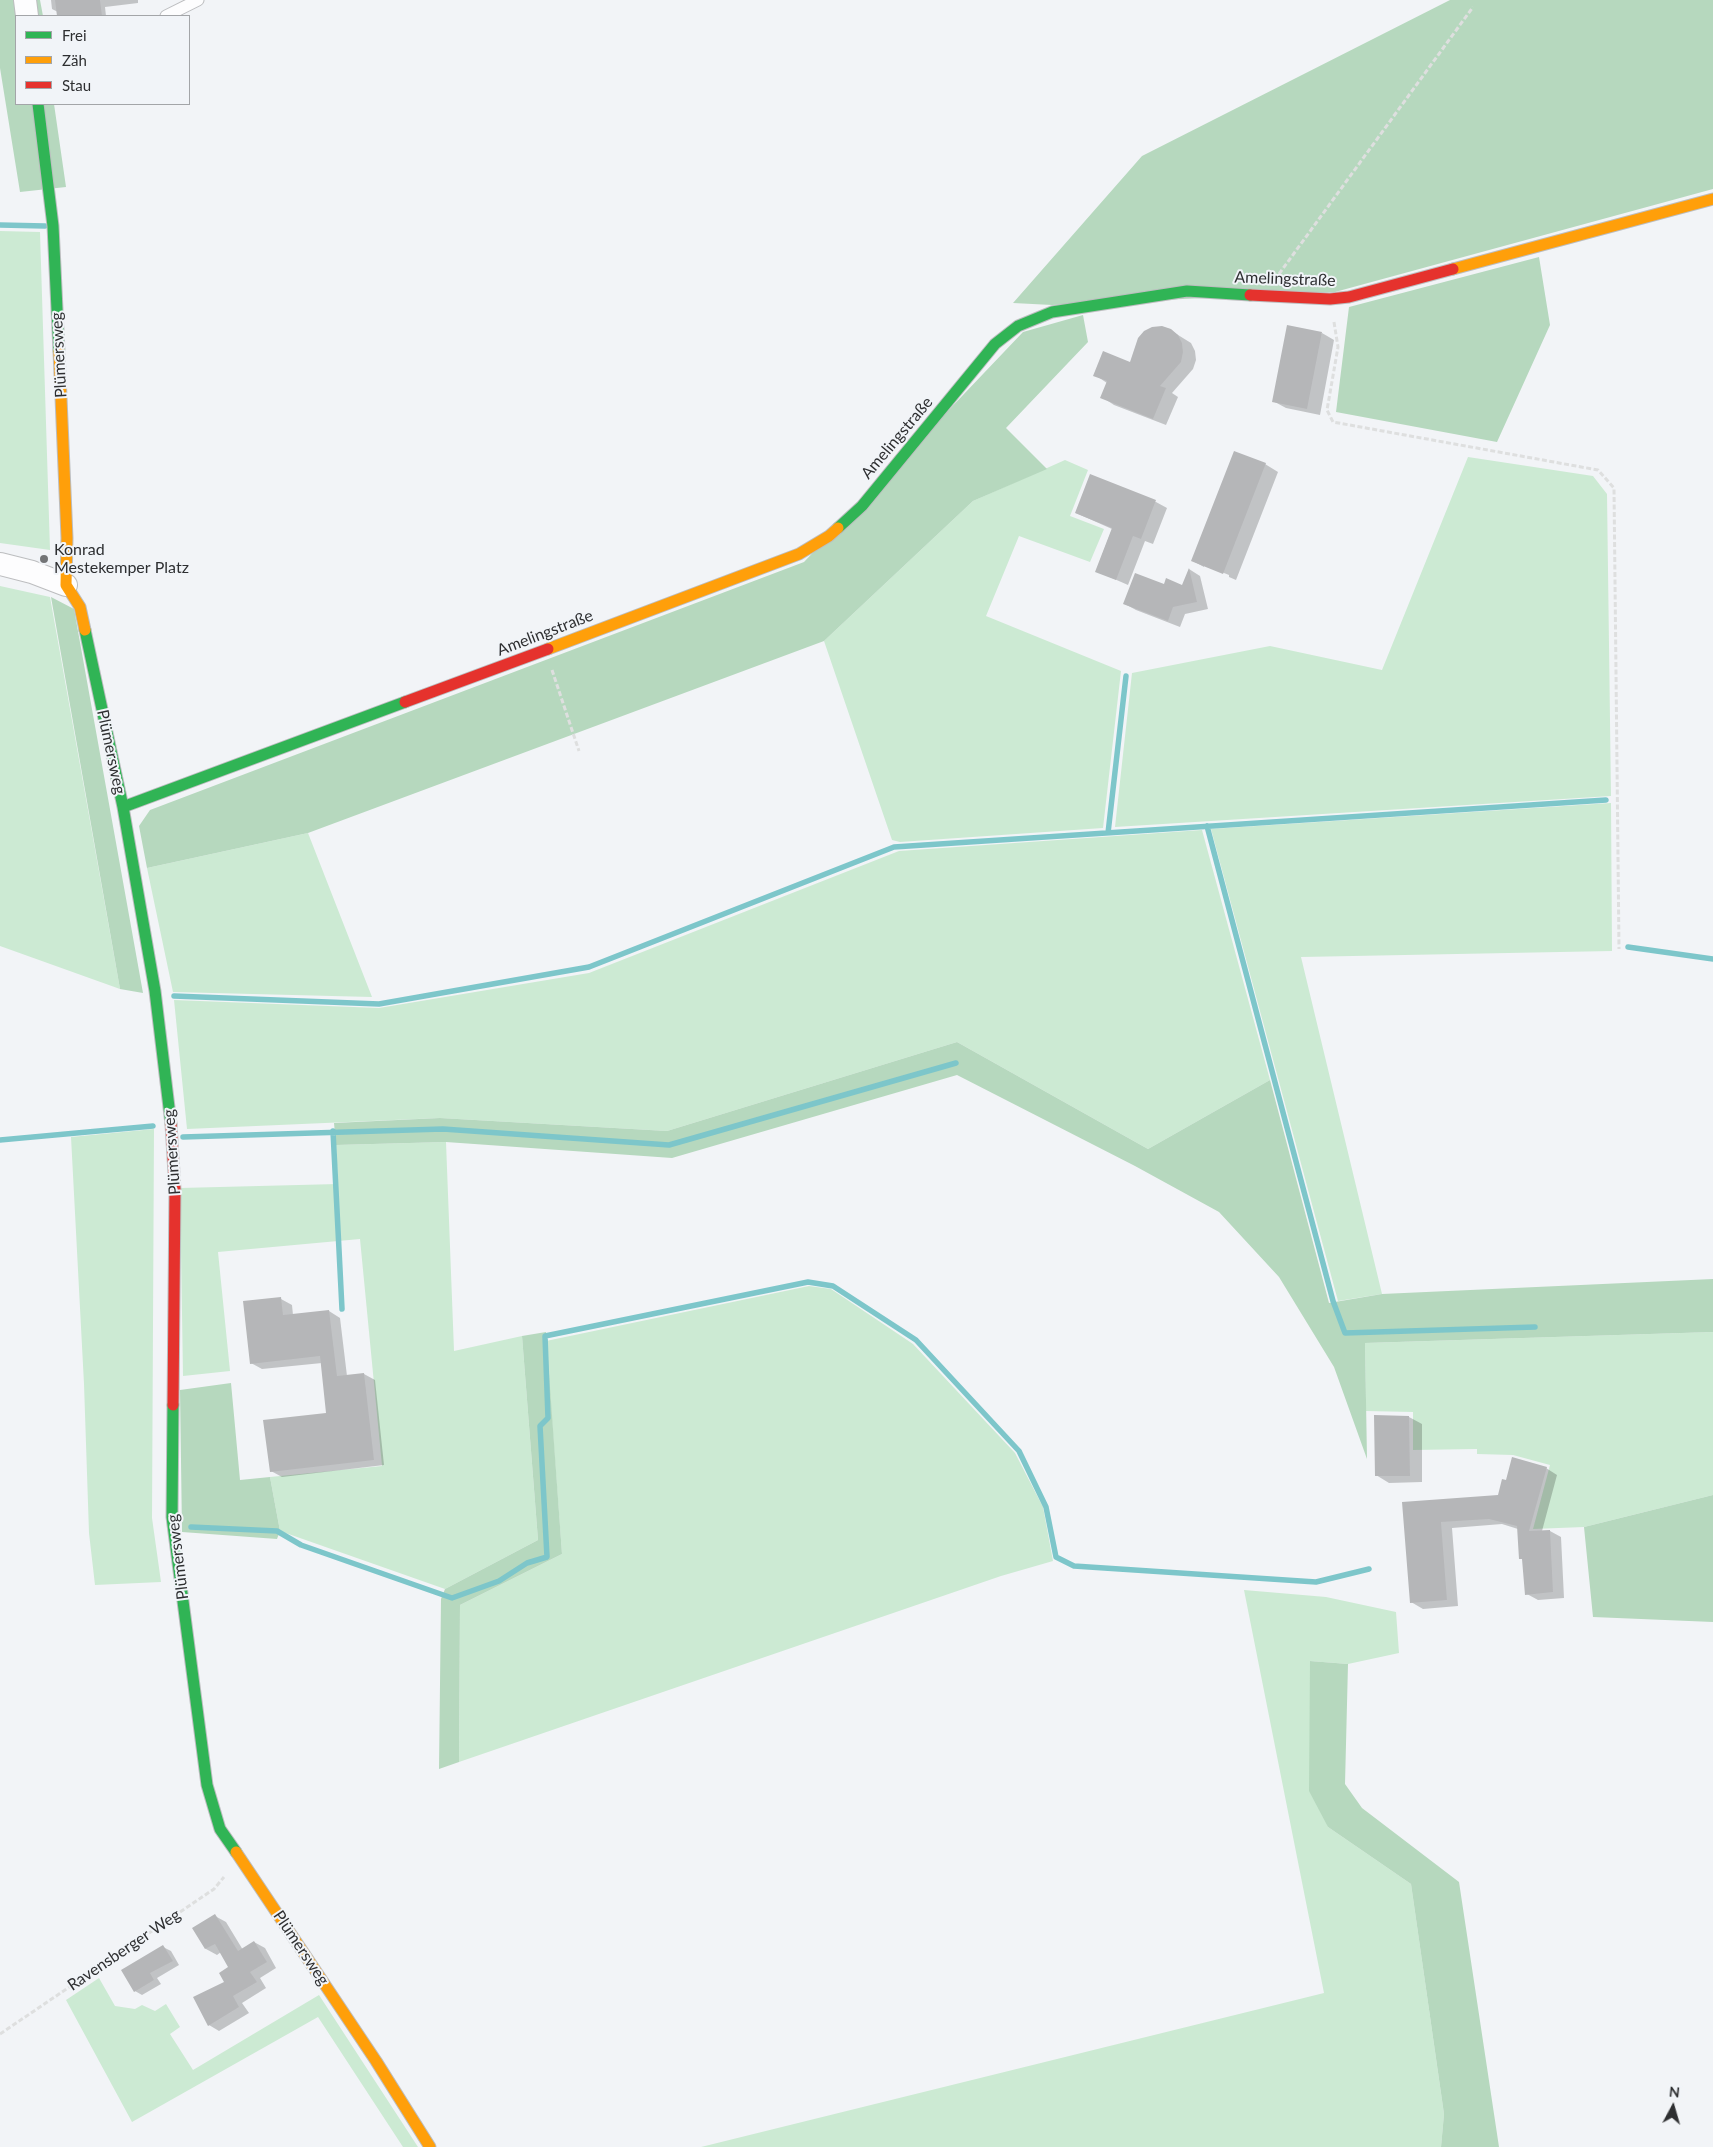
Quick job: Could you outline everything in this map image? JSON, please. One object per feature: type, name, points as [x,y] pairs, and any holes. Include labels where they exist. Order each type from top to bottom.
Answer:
[{"type":"street","points":[[25,0],[27,15]]},
{"type":"street","name":"Plümersweg","points":[[38,105],[53,226],[67,538],[66,585],[80,607],[123,807],[155,991],[171,1125],[175,1190],[172,1518],[207,1785],[220,1829],[376,2061],[430,2147]]},
{"type":"street","name":"Amelingstraße","points":[[123,807],[799,554],[829,536],[862,506],[995,344],[1018,326],[1052,312],[1187,291],[1330,299],[1349,298],[1713,199]]},
{"type":"street","points":[[0,564],[32,572],[66,585]]},
{"type":"lane","points":[[168,15],[198,0]]},
{"type":"path","points":[[1263,296],[1473,7]]},
{"type":"path","points":[[1330,299],[1338,347],[1327,410],[1333,422],[1598,470],[1614,488],[1620,949]]},
{"type":"path","points":[[545,650],[579,751]]},
{"type":"path","name":"Ravensberger Weg","points":[[0,2034],[214,1889],[240,1858]]},
{"type":"green space","points":[[0,0],[40,0],[43,15],[15,15],[15,105],[54,105],[66,187],[20,192],[0,68]]},
{"type":"green space","points":[[1450,0],[1713,0],[1713,189],[1335,292],[1052,305],[1013,303],[1142,156]]},
{"type":"green space","points":[[0,231],[40,232],[50,550],[0,543]]},
{"type":"green space","points":[[1539,257],[1550,325],[1497,442],[1336,412],[1349,307]]},
{"type":"green space","points":[[1083,315],[1088,342],[1006,428],[1047,469],[973,501],[824,641],[308,833],[147,868],[139,826],[150,810],[804,562],[1023,332]]},
{"type":"green space","points":[[1468,457],[1593,476],[1607,494],[1611,796],[1115,827],[1132,673],[1270,646],[1382,670]]},
{"type":"green space","points":[[1065,460],[1088,470],[1070,516],[1104,529],[1090,562],[1019,536],[986,616],[1121,671],[1103,828],[900,842],[892,840],[824,641],[973,501]]},
{"type":"green space","points":[[0,586],[50,597],[120,989],[0,946]]},
{"type":"green space","points":[[51,597],[74,609],[143,993],[120,989]]},
{"type":"green space","points":[[1611,803],[1612,951],[1301,957],[1382,1294],[1338,1301],[1211,829]]},
{"type":"green space","points":[[1202,830],[1270,1080],[1148,1149],[957,1042],[667,1131],[440,1118],[187,1129],[174,1000],[379,1008],[589,973],[899,851]]},
{"type":"green space","points":[[308,833],[372,997],[173,992],[147,868]]},
{"type":"green space","points":[[957,1042],[1148,1149],[1270,1080],[1329,1303],[1382,1294],[1713,1279],[1713,1332],[1365,1343],[1367,1459],[1334,1367],[1279,1277],[1219,1212],[1135,1166],[957,1075],[672,1158],[446,1142],[336,1145],[334,1123],[440,1118],[667,1131]]},
{"type":"green space","points":[[154,1129],[152,1518],[161,1582],[95,1585],[89,1533],[84,1384],[71,1137]]},
{"type":"green space","points":[[446,1142],[454,1351],[522,1336],[538,1540],[445,1589],[280,1531],[270,1477],[382,1466],[360,1239],[218,1252],[230,1371],[183,1376],[180,1188],[338,1184],[336,1145]]},
{"type":"green space","points":[[809,1286],[831,1289],[913,1344],[1015,1453],[1043,1507],[1053,1561],[1001,1576],[459,1762],[460,1605],[562,1554],[546,1341]]},
{"type":"green space","points":[[546,1332],[562,1554],[460,1605],[459,1762],[439,1769],[441,1599],[445,1589],[538,1540],[522,1336]]},
{"type":"green space","points":[[1713,1332],[1713,1495],[1584,1527],[1533,1529],[1550,1465],[1513,1455],[1477,1454],[1477,1449],[1413,1450],[1413,1412],[1366,1411],[1365,1343]]},
{"type":"green space","points":[[231,1383],[240,1480],[270,1477],[280,1531],[277,1539],[182,1532],[180,1390]]},
{"type":"green space","points":[[1713,1495],[1713,1622],[1593,1617],[1584,1527]]},
{"type":"green space","points":[[1244,1590],[1326,1597],[1396,1612],[1399,1653],[1348,1664],[1310,1661],[1328,1827],[1411,1884],[1444,2114],[1441,2147],[701,2147],[1324,1993]]},
{"type":"green space","points":[[1310,1661],[1348,1664],[1345,1784],[1362,1808],[1459,1882],[1499,2147],[1441,2147],[1444,2114],[1411,1884],[1328,1827],[1309,1791]]},
{"type":"green space","points":[[99,1978],[115,2006],[135,2009],[142,2005],[155,2011],[166,2004],[180,2027],[170,2034],[193,2070],[319,1995],[418,2147],[403,2147],[318,2017],[132,2122],[66,2000]]},
{"type":"building","points":[[55,0],[100,0],[102,15],[57,15]]},
{"type":"building","points":[[1287,325],[1322,332],[1307,409],[1272,402]]},
{"type":"building","points":[[1162,326],[1171,329],[1178,335],[1182,343],[1183,352],[1181,362],[1160,386],[1166,388],[1153,419],[1100,398],[1107,381],[1093,376],[1103,351],[1130,362],[1138,338],[1144,331],[1152,327]]},
{"type":"building","points":[[1234,451],[1266,463],[1223,574],[1191,561]]},
{"type":"building","points":[[1090,474],[1156,500],[1141,539],[1133,536],[1116,580],[1095,572],[1112,528],[1075,513]]},
{"type":"building","points":[[1189,568],[1197,602],[1173,607],[1168,621],[1123,604],[1135,573],[1164,584],[1166,578],[1182,585]]},
{"type":"building","points":[[281,1297],[283,1315],[329,1310],[337,1376],[364,1373],[374,1460],[270,1472],[263,1420],[326,1413],[320,1356],[250,1364],[243,1301]]},
{"type":"building","points":[[1374,1415],[1409,1416],[1410,1476],[1375,1476]]},
{"type":"building","points":[[1512,1457],[1547,1467],[1529,1531],[1550,1530],[1553,1592],[1525,1595],[1522,1559],[1519,1559],[1517,1526],[1489,1519],[1441,1522],[1447,1600],[1410,1603],[1402,1502],[1498,1495],[1502,1479],[1506,1480]]},
{"type":"building","points":[[215,1914],[238,1951],[254,1941],[267,1962],[250,1972],[257,1982],[233,1996],[239,2007],[208,2026],[193,1997],[224,1982],[219,1973],[228,1967],[215,1944],[205,1949],[192,1928]]},
{"type":"building","points":[[163,1945],[173,1961],[150,1973],[154,1980],[134,1992],[121,1970]]},
{"type":"waterway","points":[[0,225],[45,226]]},
{"type":"waterway","points":[[1108,833],[1126,676]]},
{"type":"waterway","points":[[174,996],[379,1004],[589,967],[894,847],[1606,800]]},
{"type":"waterway","points":[[1207,826],[1333,1301],[1345,1333],[1535,1327]]},
{"type":"waterway","points":[[1628,947],[1713,959]]},
{"type":"waterway","points":[[183,1137],[443,1129],[669,1145],[956,1063]]},
{"type":"waterway","points":[[0,1140],[153,1126]]},
{"type":"waterway","points":[[333,1131],[342,1309]]},
{"type":"waterway","points":[[191,1527],[277,1531],[301,1545],[452,1598],[499,1581],[527,1563],[547,1557],[540,1426],[548,1418],[545,1336],[808,1282],[833,1286],[916,1340],[1019,1451],[1046,1507],[1056,1557],[1074,1566],[1316,1582],[1369,1569]]},
{"type":"traffic: fast","points":[[38,105],[53,226],[59,351]]},
{"type":"traffic: fast","points":[[838,528],[862,506],[995,344],[1018,326],[1052,312],[1187,291],[1250,295]]},
{"type":"traffic: fast","points":[[85,630],[123,807],[155,991],[171,1124]]},
{"type":"traffic: fast","points":[[123,807],[405,702]]},
{"type":"traffic: fast","points":[[173,1405],[172,1517],[207,1785],[220,1829],[236,1852]]},
{"type":"traffic: slow","points":[[1453,269],[1713,199]]},
{"type":"traffic: slow","points":[[59,351],[67,538],[66,585],[80,607],[85,630]]},
{"type":"traffic: slow","points":[[548,649],[799,554],[829,536],[838,528]]},
{"type":"traffic: slow","points":[[236,1852],[376,2061],[430,2147]]},
{"type":"traffic: jam","points":[[1250,295],[1330,299],[1349,297],[1453,269]]},
{"type":"traffic: jam","points":[[405,702],[548,649]]},
{"type":"traffic: jam","points":[[171,1124],[175,1190],[173,1405]]},
{"type":"place","name":"Konrad Mestekemper Platz","points":[[44,559]]}]
